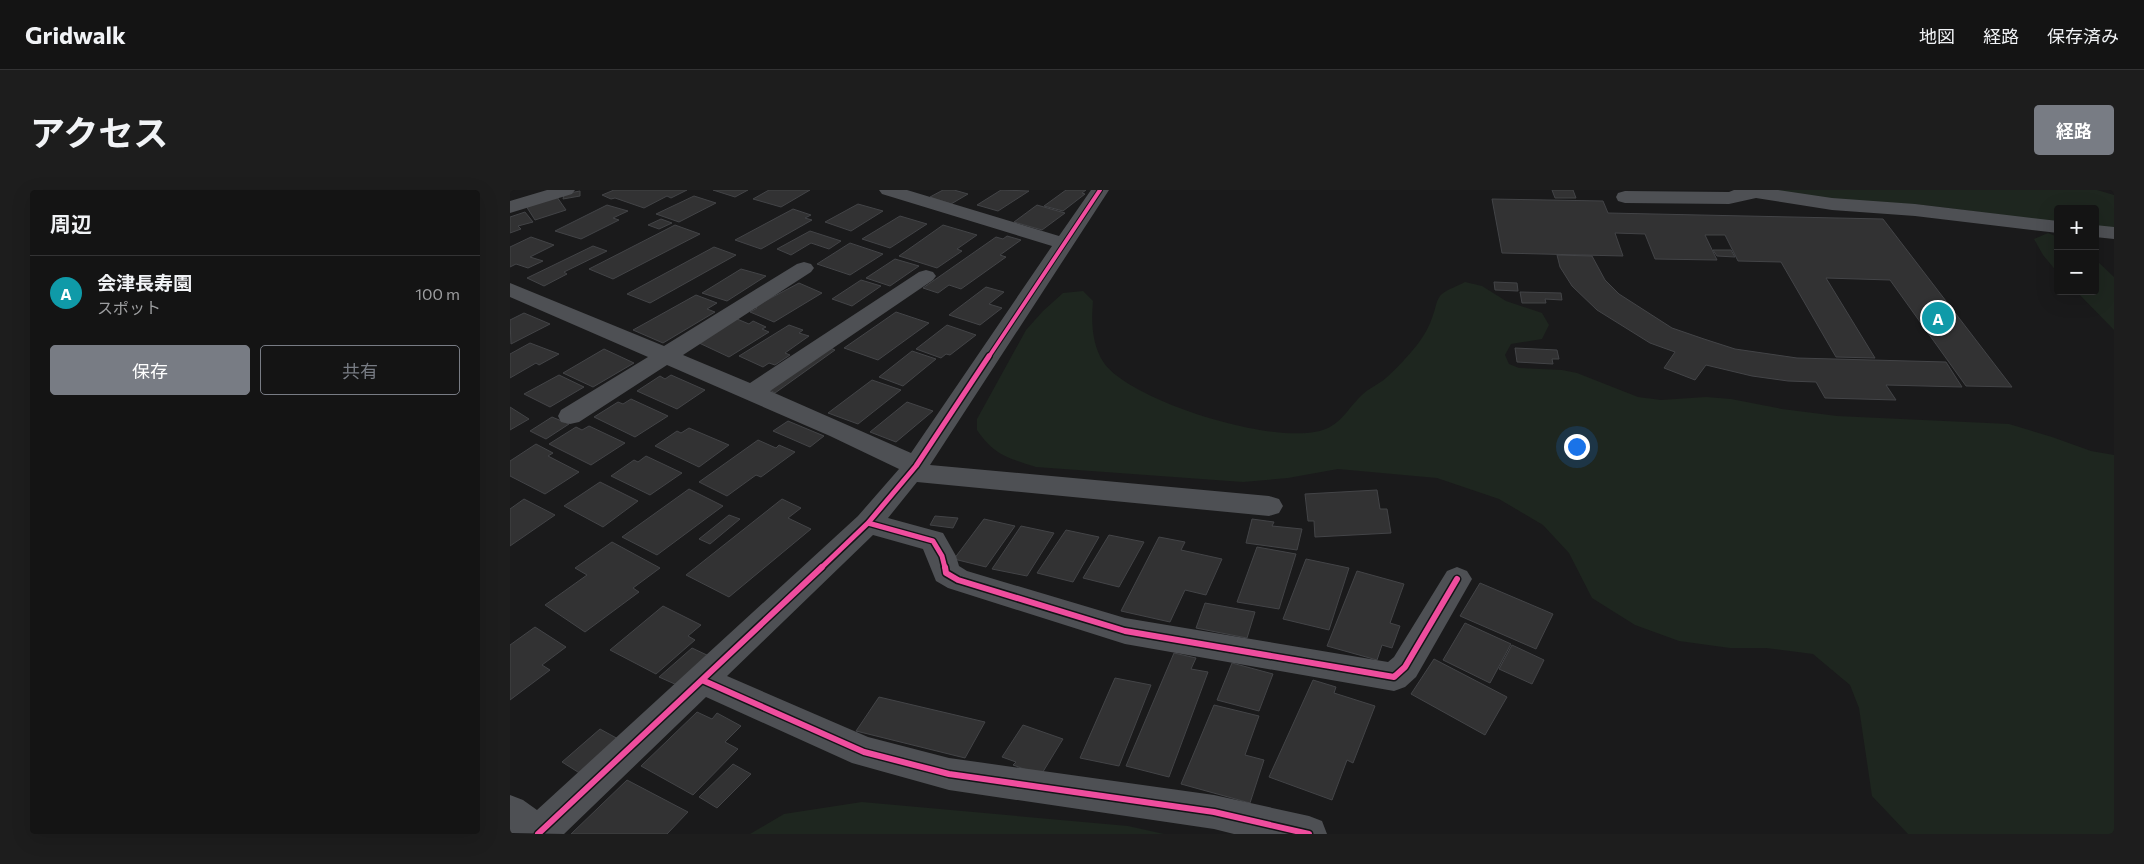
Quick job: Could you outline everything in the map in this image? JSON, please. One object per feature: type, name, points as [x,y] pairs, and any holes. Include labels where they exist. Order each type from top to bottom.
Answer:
[{"type":"street","points":[[510,207],[566,190]]},
{"type":"street","points":[[888,190],[1065,244]]},
{"type":"street","points":[[510,812],[539,833],[766,622],[868,523],[913,469],[1100,190]]},
{"type":"street","points":[[1625,197],[1729,198],[1749,191],[1832,204],[1914,210],[2054,227]]},
{"type":"street","points":[[2099,231],[2114,233]]},
{"type":"street","points":[[570,416],[804,268]]},
{"type":"street","points":[[753,392],[926,276]]},
{"type":"street","points":[[510,288],[665,356],[753,392],[913,469],[1269,506]]},
{"type":"street","points":[[868,523],[933,540],[942,556],[946,573],[958,580],[1125,631],[1394,677],[1405,667],[1457,579]]},
{"type":"street","points":[[702,680],[864,752],[949,774],[1214,812],[1309,834]]},
{"type":"shaded area","points":[[1761,190],[2097,190],[2114,195],[2114,229],[2099,227],[2099,205],[2054,205],[2054,221],[1924,205],[1850,201]]},
{"type":"shaded area","points":[[2048,233],[2054,235],[2054,268],[2043,255],[2034,239]]},
{"type":"shaded area","points":[[2099,263],[2114,277],[2114,330],[2080,295],[2099,295]]},
{"type":"shaded area","points":[[1465,282],[1482,286],[1506,301],[1542,313],[1549,325],[1542,339],[1511,344],[1505,355],[1509,364],[1519,368],[1562,370],[1577,373],[1638,397],[1661,400],[1706,397],[1731,399],[1782,409],[1837,416],[2009,424],[2091,451],[2114,455],[2114,834],[1908,834],[1872,796],[1859,708],[1850,685],[1813,654],[1766,648],[1730,648],[1679,641],[1635,625],[1592,598],[1569,553],[1543,525],[1499,499],[1437,478],[1338,469],[1288,478],[1243,482],[1036,467],[1002,454],[989,445],[977,430],[977,419],[1026,330],[1063,293],[1083,291],[1093,301],[1093,334],[1100,356],[1104,363],[1120,378],[1145,393],[1176,407],[1211,419],[1247,428],[1281,433],[1309,433],[1335,424],[1358,399],[1390,374],[1422,338],[1440,296]]},
{"type":"shaded area","points":[[862,802],[1128,826],[1164,834],[750,834],[784,814]]},
{"type":"building","points":[[614,190],[687,190],[671,198],[667,196],[644,208],[602,195]]},
{"type":"building","points":[[713,190],[748,190],[735,197]]},
{"type":"building","points":[[769,190],[810,190],[781,207],[753,199]]},
{"type":"building","points":[[943,190],[954,190],[968,194],[951,204],[930,197]]},
{"type":"building","points":[[1001,190],[1029,191],[998,211],[977,205]]},
{"type":"building","points":[[1066,190],[1086,190],[1082,193],[1085,194],[1063,211],[1044,206]]},
{"type":"building","points":[[1552,190],[1573,190],[1576,198],[1555,198]]},
{"type":"building","points":[[580,191],[580,196],[563,199],[564,194]]},
{"type":"building","points":[[694,196],[716,203],[679,222],[656,214]]},
{"type":"building","points":[[557,197],[566,210],[535,220],[526,206]]},
{"type":"building","points":[[1492,199],[1603,201],[1608,213],[1883,219],[2012,387],[1966,386],[1890,280],[1826,278],[1875,358],[1836,357],[1781,262],[1738,261],[1725,235],[1705,235],[1717,260],[1655,259],[1645,234],[1615,233],[1623,256],[1502,253]]},
{"type":"building","points":[[858,204],[883,211],[851,231],[825,222]]},
{"type":"building","points":[[607,205],[628,211],[613,218],[619,220],[581,239],[555,231]]},
{"type":"building","points":[[1037,205],[1065,213],[1042,230],[1014,222]]},
{"type":"building","points":[[793,209],[811,215],[805,218],[812,220],[761,249],[735,240]]},
{"type":"building","points":[[525,212],[533,222],[518,226],[521,229],[510,233],[510,217]]},
{"type":"building","points":[[900,216],[927,224],[890,248],[862,239]]},
{"type":"building","points":[[661,219],[672,223],[659,229],[648,225]]},
{"type":"building","points":[[675,225],[700,234],[613,279],[589,269]]},
{"type":"building","points":[[943,225],[977,235],[957,249],[962,251],[937,268],[899,256]]},
{"type":"building","points":[[810,231],[841,241],[829,249],[811,243],[791,255],[777,249]]},
{"type":"building","points":[[1007,236],[1021,240],[1000,255],[1006,257],[961,289],[949,285],[938,293],[923,288],[996,237],[1003,239]]},
{"type":"building","points":[[531,237],[554,245],[530,257],[543,261],[528,268],[516,264],[510,267],[510,247]]},
{"type":"building","points":[[850,243],[883,254],[850,275],[817,264]]},
{"type":"building","points":[[593,246],[607,251],[564,272],[567,274],[544,286],[527,278]]},
{"type":"building","points":[[714,247],[736,255],[650,303],[627,294]]},
{"type":"building","points":[[1713,250],[1731,250],[1735,257],[1717,256]]},
{"type":"building","points":[[1557,255],[1592,256],[1605,280],[1619,294],[1672,328],[1704,339],[1735,349],[1797,358],[1946,362],[1962,387],[1886,385],[1896,400],[1825,398],[1816,382],[1788,381],[1752,376],[1706,365],[1695,380],[1664,368],[1675,352],[1650,343],[1597,310],[1572,286],[1560,267]]},
{"type":"building","points":[[895,259],[919,266],[890,286],[866,278]]},
{"type":"building","points":[[741,269],[766,276],[727,301],[702,293]]},
{"type":"building","points":[[861,280],[881,286],[852,306],[832,299]]},
{"type":"building","points":[[1494,282],[1517,283],[1518,291],[1495,290]]},
{"type":"building","points":[[799,283],[822,293],[774,322],[750,312],[757,308],[754,307]]},
{"type":"building","points":[[986,287],[1004,292],[989,304],[1002,308],[980,325],[949,315]]},
{"type":"building","points":[[1520,292],[1561,293],[1562,300],[1545,299],[1546,303],[1522,303]]},
{"type":"building","points":[[696,295],[717,303],[707,309],[715,312],[663,343],[633,330]]},
{"type":"building","points":[[896,312],[929,323],[878,360],[844,348]]},
{"type":"building","points":[[524,313],[550,324],[511,344],[510,320]]},
{"type":"building","points":[[737,319],[749,324],[753,321],[766,327],[762,329],[769,332],[729,357],[697,342]]},
{"type":"building","points":[[789,325],[803,330],[799,333],[809,336],[785,353],[790,355],[775,365],[769,363],[763,367],[739,356]]},
{"type":"building","points":[[947,325],[976,335],[950,355],[946,354],[941,358],[916,349]]},
{"type":"building","points":[[530,343],[559,354],[539,365],[536,363],[510,378],[510,354]]},
{"type":"building","points":[[828,347],[835,350],[775,393],[768,389]]},
{"type":"building","points":[[1515,348],[1557,350],[1559,359],[1552,359],[1553,364],[1517,362]]},
{"type":"building","points":[[604,349],[634,363],[593,387],[563,373]]},
{"type":"building","points":[[912,351],[936,359],[903,386],[879,377]]},
{"type":"building","points":[[559,375],[584,387],[550,407],[524,394]]},
{"type":"building","points":[[671,375],[705,390],[677,409],[637,391],[660,376],[665,379]]},
{"type":"building","points":[[872,380],[901,390],[858,424],[828,413]]},
{"type":"building","points":[[631,399],[668,416],[635,437],[594,417],[618,402],[623,404]]},
{"type":"building","points":[[907,402],[933,411],[896,442],[870,432]]},
{"type":"building","points":[[510,407],[529,419],[510,430]]},
{"type":"building","points":[[552,417],[569,424],[546,439],[530,431]]},
{"type":"building","points":[[788,421],[824,436],[810,447],[773,431]]},
{"type":"building","points":[[589,426],[625,443],[591,465],[549,444],[576,427],[582,430]]},
{"type":"building","points":[[689,428],[729,445],[699,467],[655,446],[677,431],[681,433]]},
{"type":"building","points":[[758,440],[776,448],[779,445],[795,452],[761,477],[756,475],[727,496],[699,482]]},
{"type":"building","points":[[536,444],[553,453],[548,456],[579,472],[545,494],[510,476],[510,461]]},
{"type":"building","points":[[646,456],[682,473],[650,495],[611,476],[634,460],[638,462]]},
{"type":"building","points":[[600,482],[638,501],[603,527],[564,506]]},
{"type":"building","points":[[689,489],[723,506],[657,555],[622,537]]},
{"type":"building","points":[[1377,490],[1380,509],[1387,509],[1391,533],[1315,537],[1314,521],[1308,521],[1305,494]]},
{"type":"building","points":[[524,499],[555,515],[510,546],[510,509]]},
{"type":"building","points":[[782,499],[801,508],[788,518],[811,529],[729,597],[686,575]]},
{"type":"building","points":[[729,515],[740,519],[710,544],[699,539]]},
{"type":"building","points":[[935,516],[958,518],[953,528],[930,525]]},
{"type":"building","points":[[984,519],[1015,526],[986,567],[954,559]]},
{"type":"building","points":[[1252,519],[1274,522],[1272,526],[1302,529],[1297,550],[1246,543]]},
{"type":"building","points":[[1021,526],[1054,533],[1027,576],[992,569]]},
{"type":"building","points":[[1066,530],[1099,537],[1073,582],[1037,573]]},
{"type":"building","points":[[1109,535],[1144,542],[1119,587],[1083,578]]},
{"type":"building","points":[[1159,537],[1185,542],[1181,550],[1222,559],[1206,595],[1185,590],[1170,622],[1121,611]]},
{"type":"building","points":[[612,542],[660,568],[633,588],[639,592],[585,632],[545,605],[587,575],[575,568]]},
{"type":"building","points":[[1257,547],[1296,554],[1279,609],[1237,602]]},
{"type":"building","points":[[1306,559],[1349,568],[1329,630],[1283,619]]},
{"type":"building","points":[[1357,571],[1404,584],[1390,623],[1400,626],[1392,648],[1382,645],[1377,660],[1327,646]]},
{"type":"building","points":[[1480,583],[1553,614],[1536,649],[1460,616]]},
{"type":"building","points":[[1205,603],[1255,612],[1247,638],[1196,628]]},
{"type":"building","points":[[663,606],[701,625],[688,636],[695,640],[656,674],[610,650]]},
{"type":"building","points":[[1465,623],[1511,644],[1490,683],[1443,660]]},
{"type":"building","points":[[535,627],[566,647],[542,665],[550,670],[510,700],[510,645]]},
{"type":"building","points":[[1512,645],[1544,660],[1532,684],[1499,669]]},
{"type":"building","points":[[692,648],[709,656],[677,685],[659,677]]},
{"type":"building","points":[[1174,653],[1196,658],[1191,669],[1208,672],[1169,777],[1126,766]]},
{"type":"building","points":[[1434,659],[1507,697],[1485,735],[1411,694]]},
{"type":"building","points":[[1232,663],[1273,674],[1259,711],[1217,700]]},
{"type":"building","points":[[1115,678],[1151,685],[1119,766],[1080,758]]},
{"type":"building","points":[[1313,680],[1336,687],[1334,693],[1375,706],[1353,763],[1347,760],[1332,800],[1269,777]]},
{"type":"building","points":[[879,697],[985,722],[965,758],[856,731]]},
{"type":"building","points":[[1214,705],[1259,716],[1245,755],[1264,760],[1250,803],[1181,784]]},
{"type":"building","points":[[697,712],[712,719],[717,713],[741,726],[725,742],[738,749],[693,795],[641,766]]},
{"type":"building","points":[[1023,725],[1063,739],[1041,775],[1013,765],[1016,762],[1002,757]]},
{"type":"building","points":[[600,729],[620,740],[581,774],[562,762]]},
{"type":"building","points":[[733,764],[751,774],[717,808],[699,797]]},
{"type":"building","points":[[627,780],[688,812],[667,834],[571,834]]},
{"type":"cycle path","points":[[538,834],[868,523],[916,466],[1100,190]]},
{"type":"cycle path","points":[[868,523],[933,541],[942,556],[946,573],[958,580],[1125,631],[1394,677],[1405,667],[1457,579]]},
{"type":"cycle path","points":[[702,680],[864,752],[949,774],[1214,812],[1309,834]]},
{"type":"place","name":"会津長寿園","points":[[1938,318]]}]
